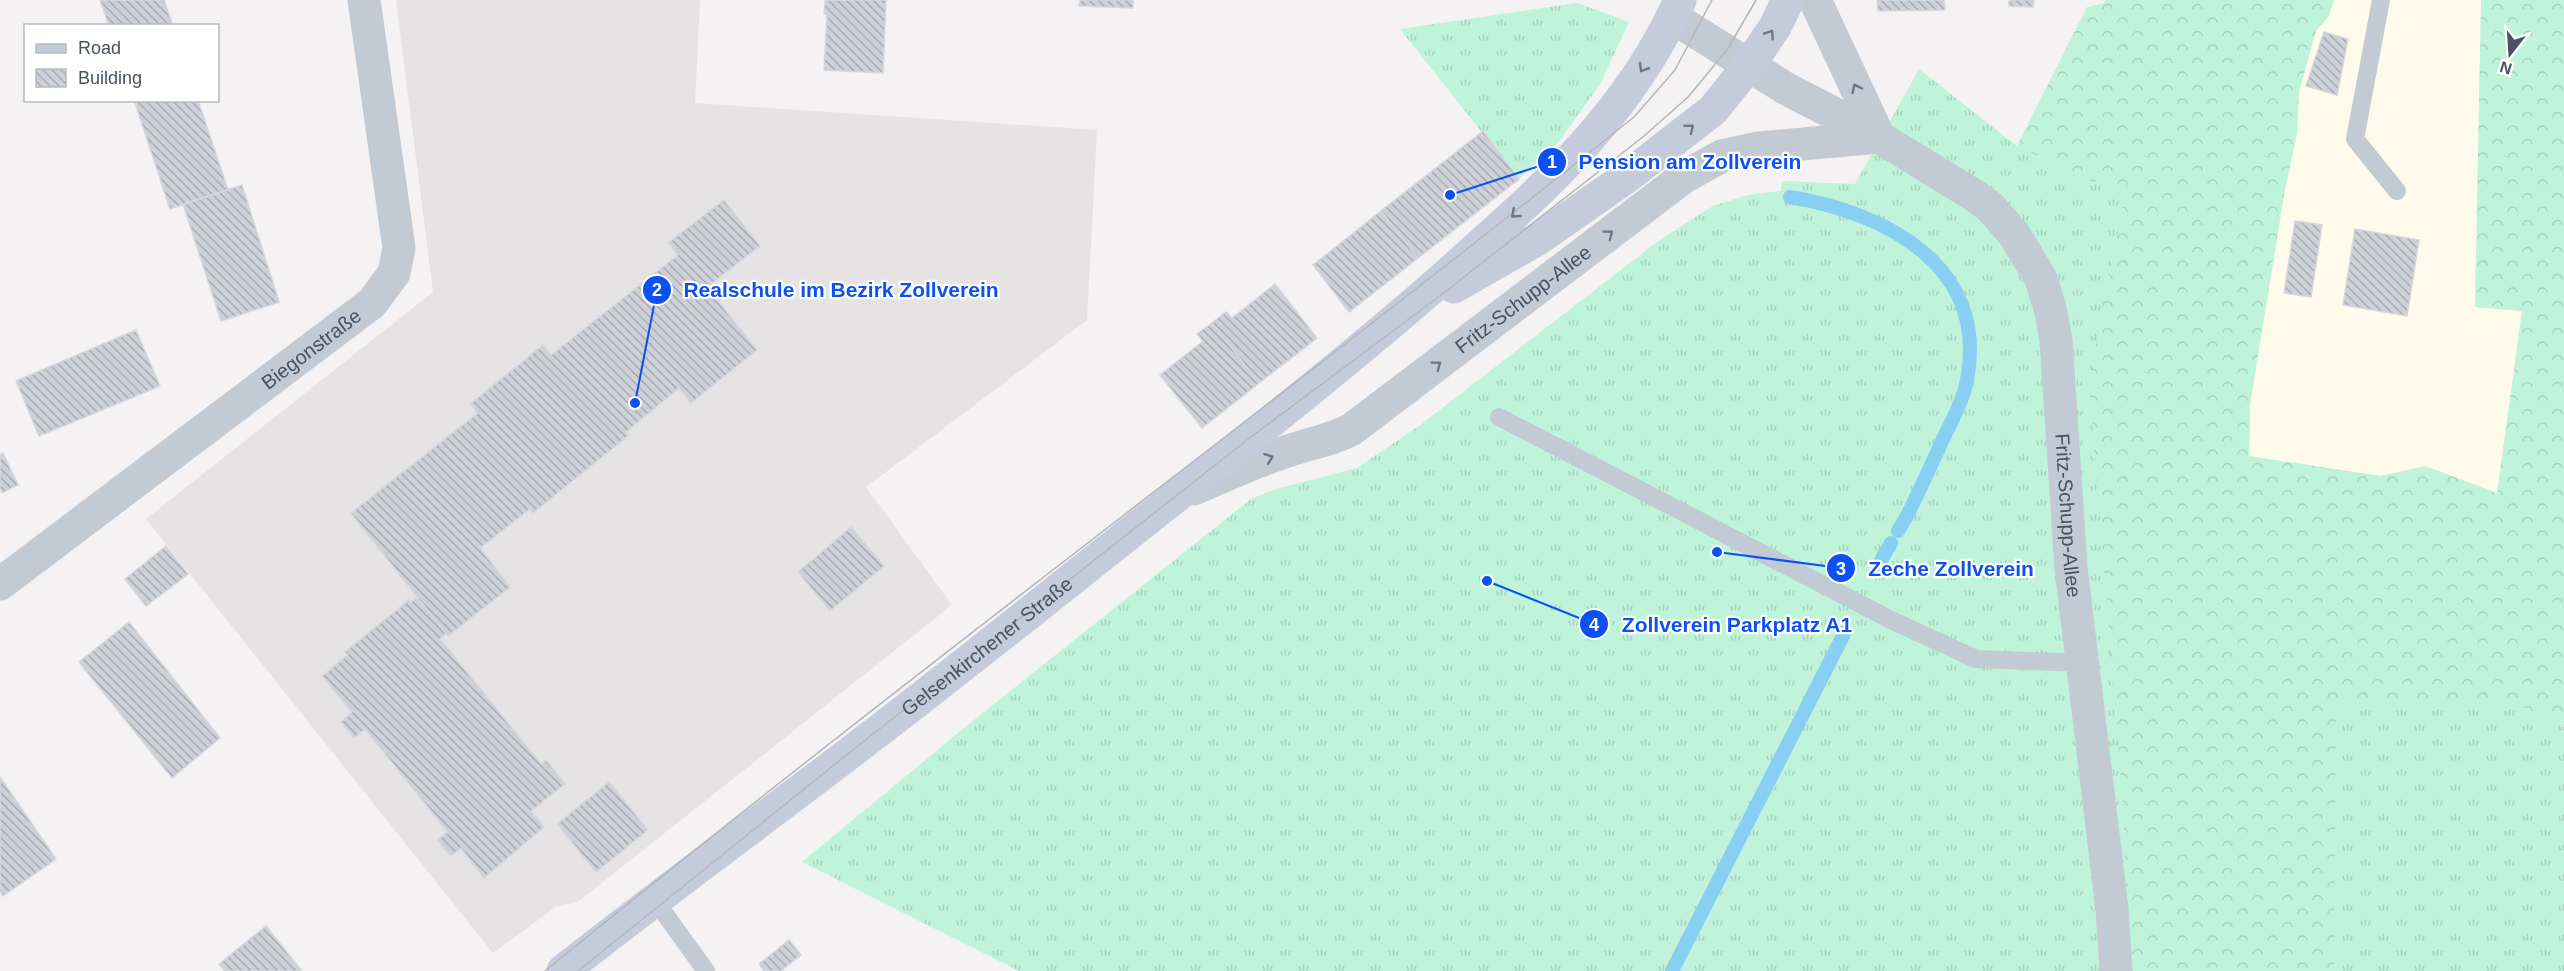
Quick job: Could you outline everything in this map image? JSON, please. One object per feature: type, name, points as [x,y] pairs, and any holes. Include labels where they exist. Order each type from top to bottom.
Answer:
[{"type":"main road","name":"Gelsenkirchener Straße","points":[[1404,312],[1441,295],[1538,239],[1628,177],[1713,110],[1749,65],[1775,27],[1788,0]]},
{"type":"main road","name":"Gelsenkirchener Straße","points":[[562,971],[854,749],[1176,496],[1404,312],[1541,192],[1607,120],[1639,76],[1676,8]]},
{"type":"street","name":"Biegonstraße","points":[[0,584],[372,303],[394,273],[399,248],[364,0]]},
{"type":"street","points":[[1815,0],[1879,137]]},
{"type":"street","name":"Gelsenkirchener Straße","points":[[1676,8],[1749,65]]},
{"type":"street","name":"Fritz-Schupp-Allee","points":[[1749,65],[1785,88],[1879,137],[1989,206],[2014,234],[2041,279],[2050,308],[2056,340],[2071,568],[2084,663],[2116,971]]},
{"type":"street","name":"Fritz-Schupp-Allee","points":[[1176,496],[1247,466],[1304,446],[1336,438],[1352,429],[1684,177],[1722,156],[1759,148],[1879,137]]},
{"type":"lane","points":[[2381,0],[2355,139],[2397,191]]},
{"type":"lane","points":[[1499,417],[1892,620],[1976,659],[2084,663]]},
{"type":"lane","points":[[654,899],[706,971]]},
{"type":"shaded area","points":[[396,0],[700,0],[695,103],[1097,130],[1087,320],[866,487],[952,605],[579,901],[556,907],[493,953],[146,519],[433,292]]},
{"type":"shaded area","points":[[2334,0],[2481,0],[2475,306],[2522,311],[2498,493],[2425,466],[2381,476],[2249,456],[2250,404],[2283,200],[2297,133],[2299,92],[2316,31],[2329,16]]},
{"type":"green space","points":[[2106,0],[2334,0],[2329,16],[2316,31],[2299,92],[2297,133],[2283,200],[2250,404],[2249,456],[2381,476],[2425,466],[2497,493],[2522,311],[2475,307],[2481,0],[2564,0],[2564,727],[2509,701],[2336,702],[2334,971],[2130,971],[2122,791],[2090,396],[2098,328],[2127,186],[2085,180],[2017,146],[2087,7],[2104,3]]},
{"type":"green space","points":[[1577,3],[1629,22],[1600,84],[1558,143],[1519,179],[1400,29]]},
{"type":"green space","points":[[1919,69],[2017,146],[2085,180],[2283,200],[2250,404],[2249,456],[2509,701],[2564,727],[2564,971],[1019,971],[802,862],[964,728],[1251,499],[1276,489],[1357,468],[1419,426],[1661,239],[1713,206],[1748,195],[1781,191],[1782,181],[1855,184]]},
{"type":"building","points":[[100,0],[164,0],[172,24],[108,24]]},
{"type":"building","points":[[825,0],[886,0],[883,73],[824,70],[827,15],[824,14]]},
{"type":"building","points":[[1080,0],[1133,0],[1133,8],[1079,6]]},
{"type":"building","points":[[1877,0],[1944,0],[1945,10],[1878,11]]},
{"type":"building","points":[[2009,0],[2034,0],[2033,7],[2009,6]]},
{"type":"building","points":[[2324,32],[2348,39],[2337,95],[2306,86]]},
{"type":"building","points":[[135,102],[199,102],[228,190],[170,209]]},
{"type":"building","points":[[1483,131],[1519,179],[1418,258],[1381,211]]},
{"type":"building","points":[[242,185],[279,302],[221,321],[183,204]]},
{"type":"building","points":[[724,200],[760,246],[707,287],[757,350],[691,403],[679,388],[626,432],[629,435],[533,513],[530,509],[480,548],[510,587],[448,636],[351,513],[478,413],[470,404],[543,345],[551,355],[678,255],[668,243]]},
{"type":"building","points":[[1381,211],[1418,258],[1349,312],[1313,265]]},
{"type":"building","points":[[2295,221],[2322,225],[2311,297],[2284,293]]},
{"type":"building","points":[[2355,229],[2419,240],[2407,316],[2343,305]]},
{"type":"building","points":[[1275,284],[1317,338],[1259,383],[1212,323],[1226,312],[1232,318]]},
{"type":"building","points":[[1212,323],[1259,383],[1202,428],[1160,375],[1203,341],[1197,334]]},
{"type":"building","points":[[136,330],[160,386],[39,436],[16,381]]},
{"type":"building","points":[[3,453],[18,485],[2,493],[0,455]]},
{"type":"building","points":[[851,527],[884,566],[830,611],[798,572]]},
{"type":"building","points":[[166,546],[188,574],[146,606],[125,579]]},
{"type":"building","points":[[417,597],[446,633],[440,639],[541,764],[546,760],[565,784],[531,811],[544,827],[484,878],[461,848],[451,856],[437,840],[448,832],[365,729],[354,738],[341,722],[352,712],[322,676],[348,655],[345,652],[409,600],[411,602]]},
{"type":"building","points":[[129,622],[220,738],[172,778],[79,662]]},
{"type":"building","points":[[0,777],[56,859],[3,896],[0,891]]},
{"type":"building","points":[[609,782],[648,830],[596,872],[557,824]]},
{"type":"building","points":[[266,926],[302,971],[225,971],[219,964]]},
{"type":"building","points":[[789,940],[801,955],[781,971],[764,971],[759,964]]},
{"type":"waterway","points":[[1790,197],[1861,216],[1894,232],[1923,252],[1946,276],[1962,306],[1970,340],[1965,388],[1957,410],[1898,531]]},
{"type":"waterway","points":[[1878,566],[1891,543]]},
{"type":"waterway","points":[[1672,971],[1845,632]]},
{"type":"tram line","points":[[545,971],[815,755],[1634,117],[1675,70],[1712,0]]},
{"type":"tram line","points":[[578,971],[854,749],[1251,437],[1441,295],[1644,136],[1688,97],[1727,50],[1756,0]]},
{"type":"place","name":"Pension am Zollverein","points":[[1450,195]]},
{"type":"place","name":"Realschule im Bezirk Zollverein","points":[[635,403]]},
{"type":"place","name":"Zeche Zollverein","points":[[1717,552]]},
{"type":"place","name":"Zollverein Parkplatz A1","points":[[1487,581]]}]
